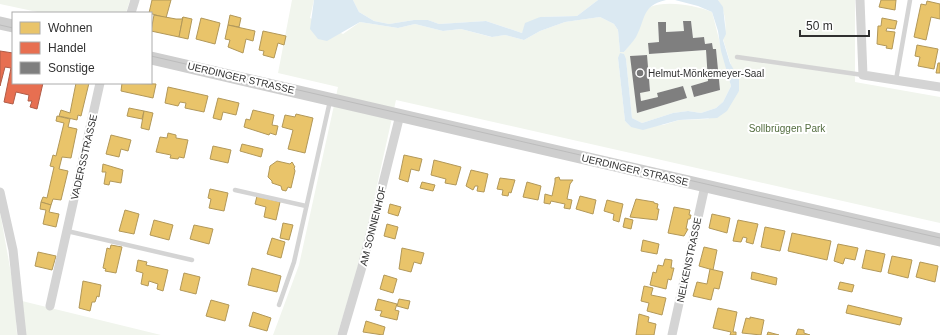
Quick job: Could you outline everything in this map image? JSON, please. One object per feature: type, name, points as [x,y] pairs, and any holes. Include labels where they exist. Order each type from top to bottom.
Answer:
[{"type":"main road","points":[[0,23],[12,26]]},
{"type":"main road","name":"UERDINGER STRASSE","points":[[152,58],[940,240]]},
{"type":"street","points":[[131,12],[135,0]]},
{"type":"street","points":[[860,0],[863,75],[940,87]]},
{"type":"street","name":"VADERSSTRASSE","points":[[50,306],[100,84]]},
{"type":"street","name":"AM SONNENHOF","points":[[342,335],[362,267],[400,115]]},
{"type":"street","name":"NELKENSTRASSE","points":[[675,334],[705,186]]},
{"type":"street","points":[[0,192],[14,250],[22,335]]},
{"type":"lane","points":[[896,80],[910,0]]},
{"type":"lane","points":[[737,57],[863,75]]},
{"type":"lane","points":[[279,305],[294,262],[331,99]]},
{"type":"lane","points":[[235,190],[306,206]]},
{"type":"lane","points":[[67,231],[192,260]]},
{"type":"green space","points":[[0,0],[130,0],[126,12],[37,12],[0,4]]},
{"type":"green space","name":"Sollbrüggen Park","points":[[292,0],[314,0],[310,18],[343,34],[360,22],[398,28],[415,24],[443,31],[461,29],[491,37],[505,35],[524,40],[540,31],[565,22],[600,17],[614,24],[618,30],[620,52],[624,52],[634,39],[645,13],[650,7],[664,4],[681,4],[698,7],[712,12],[731,86],[723,102],[716,108],[701,113],[688,111],[673,113],[642,123],[632,118],[626,59],[618,58],[625,121],[631,127],[663,125],[679,120],[708,119],[739,91],[723,39],[725,35],[725,19],[718,0],[855,0],[855,82],[940,97],[940,223],[396,100],[359,266],[337,335],[273,335],[299,265],[338,87],[278,73]],"holes":[[[683,21],[691,21],[693,38],[704,37],[705,44],[712,43],[713,49],[716,49],[720,90],[694,97],[691,86],[708,81],[706,50],[649,54],[648,43],[659,42],[658,22],[666,22],[666,32],[684,31]],[[646,55],[650,90],[640,93],[641,101],[658,97],[657,93],[683,86],[687,98],[637,113],[631,56]]]},
{"type":"green space","points":[[353,0],[598,0],[577,16],[540,17],[525,28],[522,33],[486,21],[439,24],[428,20],[414,20],[389,24],[374,21],[359,12]]},
{"type":"green space","points":[[0,212],[14,290],[17,335],[0,335]]},
{"type":"green space","points":[[22,301],[161,335],[25,335]]},
{"type":"shaded area","points":[[314,0],[353,0],[359,12],[374,21],[389,24],[414,20],[428,20],[439,24],[486,21],[522,33],[525,23],[540,17],[577,16],[598,0],[666,0],[652,6],[648,10],[635,39],[624,52],[620,52],[618,30],[614,24],[600,17],[565,22],[540,31],[524,40],[505,35],[492,37],[461,29],[443,31],[415,24],[398,28],[360,22],[327,41],[318,39],[310,29]]},
{"type":"shaded area","points":[[675,0],[718,0],[723,7],[726,34],[723,40],[730,63],[739,79],[739,91],[727,111],[717,118],[679,120],[643,130],[631,127],[625,121],[618,58],[620,53],[624,54],[626,59],[632,118],[642,123],[673,113],[688,111],[701,113],[716,108],[723,102],[731,86],[712,12],[698,6]]},
{"type":"building: Wohnen","points":[[152,0],[171,0],[166,18],[149,12]]},
{"type":"building: Wohnen","points":[[881,0],[896,0],[895,10],[879,7]]},
{"type":"building: Wohnen","points":[[927,1],[940,4],[940,19],[931,17],[926,40],[914,37],[921,4],[926,5]]},
{"type":"building: Wohnen","points":[[154,15],[176,19],[182,19],[183,17],[179,37],[152,31]]},
{"type":"building: Wohnen","points":[[230,15],[241,18],[239,27],[228,25]]},
{"type":"building: Wohnen","points":[[183,17],[192,19],[188,39],[179,37]]},
{"type":"building: Wohnen","points":[[201,18],[220,23],[215,44],[196,39]]},
{"type":"building: Wohnen","points":[[882,18],[897,21],[895,29],[887,28],[886,31],[895,32],[892,49],[886,48],[887,46],[877,44],[878,26],[881,26]]},
{"type":"building: Wohnen","points":[[228,25],[255,31],[253,41],[246,39],[243,53],[228,47],[230,40],[225,39]]},
{"type":"building: Wohnen","points":[[263,31],[286,36],[284,45],[278,43],[274,58],[263,55],[264,51],[259,50]]},
{"type":"building: Wohnen","points":[[917,45],[938,49],[934,69],[918,66],[920,57],[915,56]]},
{"type":"building: Wohnen","points":[[938,63],[940,63],[940,73],[936,73]]},
{"type":"building: Wohnen","points":[[76,84],[89,84],[81,116],[78,115],[77,120],[59,116],[61,110],[70,113]]},
{"type":"building: Wohnen","points":[[122,84],[156,84],[153,98],[121,91]]},
{"type":"building: Wohnen","points":[[168,87],[208,96],[204,112],[185,108],[186,103],[180,102],[178,106],[165,103]]},
{"type":"building: Wohnen","points":[[218,98],[239,103],[236,115],[223,112],[221,120],[213,118]]},
{"type":"building: Wohnen","points":[[129,108],[144,111],[142,119],[127,116]]},
{"type":"building: Wohnen","points":[[253,110],[274,115],[272,125],[278,126],[276,135],[270,133],[269,135],[244,127],[246,119],[250,120]]},
{"type":"building: Wohnen","points":[[144,111],[153,113],[149,130],[141,128]]},
{"type":"building: Wohnen","points":[[296,114],[313,118],[305,153],[288,149],[293,130],[282,127],[285,115],[295,117]]},
{"type":"building: Wohnen","points":[[57,116],[70,119],[68,127],[77,129],[71,158],[62,157],[59,169],[68,171],[61,200],[53,199],[51,205],[41,202],[43,197],[47,198],[54,167],[50,166],[53,155],[56,156],[64,123],[56,121]]},
{"type":"building: Wohnen","points":[[168,133],[176,135],[176,138],[188,140],[184,158],[170,158],[171,155],[156,152],[160,137],[167,138]]},
{"type":"building: Wohnen","points":[[111,135],[131,140],[128,151],[121,149],[119,157],[106,154]]},
{"type":"building: Wohnen","points":[[242,144],[263,149],[261,157],[240,151]]},
{"type":"building: Wohnen","points":[[213,146],[231,150],[228,163],[210,159]]},
{"type":"building: Wohnen","points":[[404,155],[422,159],[419,171],[411,169],[408,182],[399,179]]},
{"type":"building: Wohnen","points":[[434,160],[461,167],[456,185],[445,183],[446,179],[431,175]]},
{"type":"building: Wohnen","points":[[277,161],[290,164],[292,162],[295,167],[291,188],[288,187],[286,191],[282,190],[281,186],[272,183],[268,177],[270,166]]},
{"type":"building: Wohnen","points":[[103,164],[123,170],[121,183],[110,181],[109,185],[104,184],[106,172],[102,172]]},
{"type":"building: Wohnen","points":[[471,170],[488,174],[484,192],[477,191],[478,186],[475,186],[473,190],[466,186]]},
{"type":"building: Wohnen","points":[[559,177],[560,180],[573,180],[570,184],[567,199],[572,200],[570,209],[564,208],[565,204],[551,201],[550,204],[544,203],[545,194],[552,196],[555,178]]},
{"type":"building: Wohnen","points":[[500,178],[515,180],[511,193],[509,192],[508,196],[502,195],[503,190],[497,189]]},
{"type":"building: Wohnen","points":[[422,182],[435,185],[433,191],[420,188]]},
{"type":"building: Wohnen","points":[[527,182],[541,186],[538,200],[523,197]]},
{"type":"building: Wohnen","points":[[210,189],[228,193],[224,211],[209,208],[211,199],[208,198]]},
{"type":"building: Wohnen","points":[[257,196],[280,202],[276,220],[264,217],[266,207],[255,204]]},
{"type":"building: Wohnen","points":[[580,196],[596,200],[593,214],[576,209]]},
{"type":"building: Wohnen","points":[[636,199],[658,204],[657,209],[659,209],[657,220],[630,217]]},
{"type":"building: Wohnen","points":[[607,200],[623,204],[619,222],[613,220],[614,214],[604,211]]},
{"type":"building: Wohnen","points":[[41,202],[51,205],[49,212],[59,214],[56,227],[43,224],[46,210],[40,209]]},
{"type":"building: Wohnen","points":[[390,204],[401,207],[398,216],[388,213]]},
{"type":"building: Wohnen","points":[[674,207],[690,210],[689,215],[691,215],[690,219],[688,219],[686,229],[688,229],[684,236],[668,233]]},
{"type":"building: Wohnen","points":[[125,210],[139,214],[134,234],[119,231]]},
{"type":"building: Wohnen","points":[[712,214],[730,218],[727,233],[709,228]]},
{"type":"building: Wohnen","points":[[625,218],[633,220],[631,229],[623,227]]},
{"type":"building: Wohnen","points":[[154,220],[173,225],[169,240],[150,235]]},
{"type":"building: Wohnen","points":[[738,220],[758,224],[753,244],[746,242],[747,238],[743,237],[741,242],[733,241]]},
{"type":"building: Wohnen","points":[[283,223],[293,225],[289,240],[280,238]]},
{"type":"building: Wohnen","points":[[387,224],[398,227],[395,239],[384,236]]},
{"type":"building: Wohnen","points":[[194,225],[213,229],[209,244],[190,239]]},
{"type":"building: Wohnen","points":[[765,227],[785,231],[780,251],[761,247]]},
{"type":"building: Wohnen","points":[[792,233],[831,241],[827,260],[788,251]]},
{"type":"building: Wohnen","points":[[272,238],[285,242],[281,258],[267,254]]},
{"type":"building: Wohnen","points":[[643,240],[659,244],[657,254],[641,251]]},
{"type":"building: Wohnen","points":[[838,244],[858,248],[855,260],[845,258],[843,264],[834,261]]},
{"type":"building: Wohnen","points":[[111,245],[122,247],[116,273],[105,271],[106,269],[103,268],[107,248],[110,249]]},
{"type":"building: Wohnen","points":[[704,247],[717,250],[713,270],[699,266]]},
{"type":"building: Wohnen","points":[[402,248],[424,253],[421,264],[414,262],[411,272],[399,269]]},
{"type":"building: Wohnen","points":[[866,250],[885,254],[881,272],[862,268]]},
{"type":"building: Wohnen","points":[[38,252],[56,256],[52,270],[35,266]]},
{"type":"building: Wohnen","points":[[892,256],[912,260],[908,278],[888,273]]},
{"type":"building: Wohnen","points":[[665,259],[672,260],[671,268],[674,268],[671,280],[668,279],[666,289],[650,285],[653,272],[656,273],[658,265],[663,266]]},
{"type":"building: Wohnen","points":[[138,260],[147,262],[146,265],[168,270],[163,291],[157,289],[158,284],[149,281],[148,286],[141,284],[143,273],[136,271]]},
{"type":"building: Wohnen","points":[[920,262],[938,266],[935,282],[916,277]]},
{"type":"building: Wohnen","points":[[252,268],[281,276],[277,292],[248,285]]},
{"type":"building: Wohnen","points":[[710,269],[723,272],[719,289],[714,288],[711,300],[693,296],[697,282],[707,284]]},
{"type":"building: Wohnen","points":[[752,272],[777,278],[776,285],[751,279]]},
{"type":"building: Wohnen","points":[[184,273],[200,277],[196,294],[180,290]]},
{"type":"building: Wohnen","points":[[384,275],[397,279],[393,293],[380,289]]},
{"type":"building: Wohnen","points":[[83,281],[101,285],[99,297],[97,296],[95,302],[92,302],[90,311],[79,308]]},
{"type":"building: Wohnen","points":[[840,282],[854,285],[852,292],[838,289]]},
{"type":"building: Wohnen","points":[[644,286],[653,288],[651,295],[666,298],[662,315],[647,311],[649,303],[641,301]]},
{"type":"building: Wohnen","points":[[378,299],[397,304],[395,310],[399,311],[397,320],[380,316],[382,311],[375,310]]},
{"type":"building: Wohnen","points":[[399,299],[410,301],[408,309],[397,306]]},
{"type":"building: Wohnen","points":[[211,300],[229,305],[225,321],[206,316]]},
{"type":"building: Wohnen","points":[[848,305],[902,318],[900,325],[846,313]]},
{"type":"building: Wohnen","points":[[718,308],[737,312],[733,332],[736,332],[736,335],[730,335],[731,332],[713,328]]},
{"type":"building: Wohnen","points":[[253,312],[271,318],[267,331],[249,326]]},
{"type":"building: Wohnen","points":[[639,314],[649,317],[648,322],[656,324],[654,335],[636,335]]},
{"type":"building: Wohnen","points":[[750,317],[764,320],[761,335],[742,333],[746,318],[750,319]]},
{"type":"building: Wohnen","points":[[366,321],[385,327],[383,335],[363,332]]},
{"type":"building: Wohnen","points":[[798,329],[804,330],[804,333],[810,335],[796,335]]},
{"type":"building: Wohnen","points":[[768,332],[779,335],[767,335]]},
{"type":"building: Handel","points":[[0,51],[12,53],[12,84],[43,84],[37,109],[30,107],[32,101],[28,101],[29,95],[16,92],[13,104],[4,102],[11,68],[5,67],[0,86]]},
{"type":"building: Sonstige","points":[[683,21],[691,21],[693,38],[704,37],[705,44],[712,43],[713,49],[716,49],[720,90],[694,97],[691,86],[708,81],[706,50],[649,54],[648,43],[659,42],[658,22],[666,22],[666,32],[684,31]]},
{"type":"building: Sonstige","points":[[647,55],[650,91],[640,93],[641,101],[658,97],[657,93],[683,86],[687,98],[637,113],[630,56]]},
{"type":"tram line","points":[[0,25],[12,28]]},
{"type":"tram line","points":[[152,56],[940,238]]},
{"type":"place","name":"Helmut-Mönkemeyer-Saal","points":[[640,73]]}]
